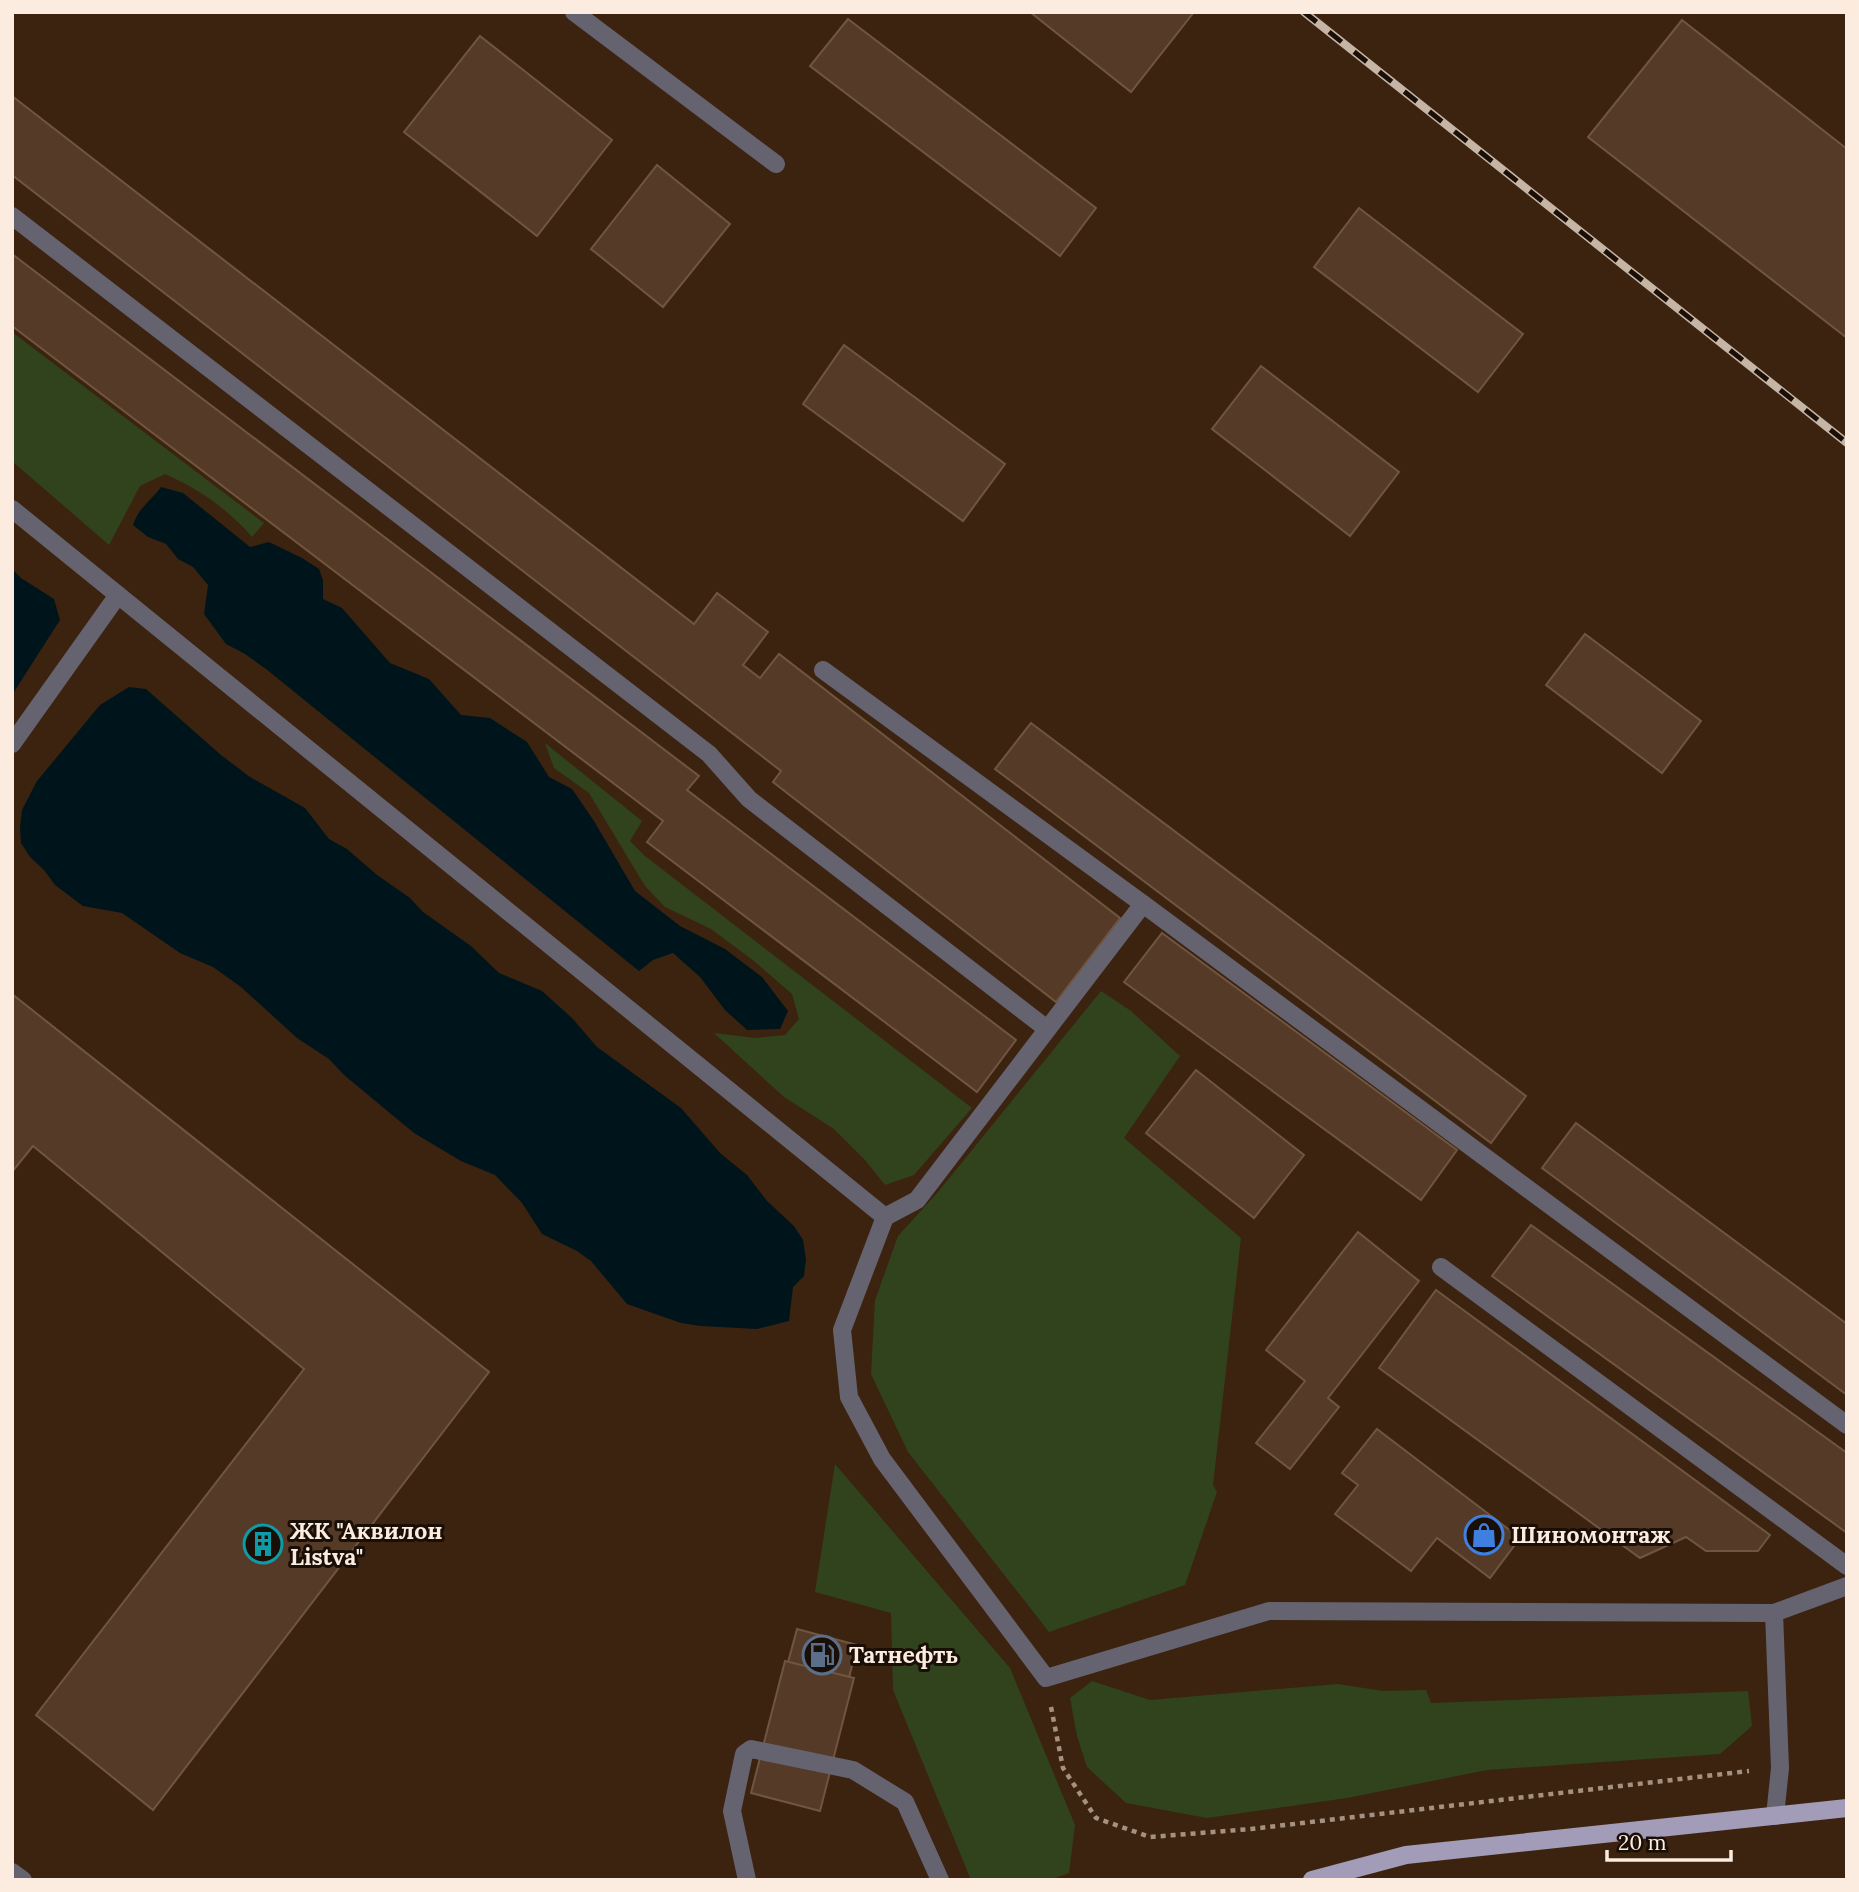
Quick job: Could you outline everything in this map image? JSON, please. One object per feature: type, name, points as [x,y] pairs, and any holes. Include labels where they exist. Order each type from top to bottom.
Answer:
[{"type":"main road","points":[[1312,1880],[1406,1855],[1847,1808]]},
{"type":"lane","points":[[574,12],[776,164]]},
{"type":"lane","points":[[12,216],[709,754],[749,799],[1047,1029]]},
{"type":"lane","points":[[12,509],[885,1217]]},
{"type":"lane","points":[[12,744],[118,596]]},
{"type":"lane","points":[[823,670],[1847,1425]]},
{"type":"lane","points":[[1143,904],[917,1200],[885,1217],[842,1330],[849,1397],[882,1459],[1046,1678],[1269,1611],[1774,1613],[1847,1586]]},
{"type":"lane","points":[[1441,1267],[1847,1566]]},
{"type":"lane","points":[[1774,1613],[1780,1768],[1775,1816]]},
{"type":"lane","points":[[747,1880],[732,1811],[744,1754],[751,1749],[853,1770],[905,1802],[940,1880]]},
{"type":"lane","points":[[12,1871],[23,1880]]},
{"type":"path","points":[[1046,1678],[1063,1768],[1096,1818],[1150,1837],[1251,1829],[1780,1768]]},
{"type":"green space","points":[[12,332],[264,523],[252,537],[233,517],[212,501],[165,474],[140,486],[109,545],[12,461]]},
{"type":"green space","points":[[545,743],[642,821],[630,841],[645,856],[972,1108],[914,1175],[885,1185],[834,1129],[784,1097],[714,1033],[755,1038],[785,1035],[799,1019],[792,994],[711,929],[665,907],[645,886],[589,793],[554,768]]},
{"type":"green space","points":[[1101,991],[1131,1011],[1180,1056],[1124,1138],[1241,1238],[1213,1485],[1217,1492],[1185,1585],[1049,1632],[908,1452],[871,1374],[875,1300],[898,1236],[938,1192]]},
{"type":"green space","points":[[835,1464],[1010,1668],[1075,1825],[1069,1873],[1050,1880],[971,1880],[893,1690],[891,1613],[815,1592]]},
{"type":"green space","points":[[1092,1681],[1150,1700],[1338,1684],[1383,1691],[1426,1690],[1431,1703],[1748,1691],[1752,1726],[1720,1754],[1487,1770],[1347,1798],[1207,1818],[1126,1803],[1087,1767],[1077,1736],[1070,1698]]},
{"type":"water","points":[[161,487],[183,493],[250,547],[269,542],[319,569],[323,580],[323,599],[342,608],[390,663],[429,679],[461,715],[490,718],[527,742],[549,777],[572,789],[635,891],[680,926],[725,949],[762,977],[788,1011],[780,1029],[747,1030],[725,1010],[700,977],[673,953],[653,960],[639,971],[266,669],[226,644],[204,614],[208,585],[193,567],[178,559],[166,544],[148,537],[133,525],[142,509]]},
{"type":"water","points":[[12,569],[54,599],[60,620],[12,695]]},
{"type":"water","points":[[129,687],[146,689],[250,777],[305,808],[329,839],[347,849],[377,875],[410,898],[423,912],[471,946],[499,973],[542,991],[572,1018],[597,1047],[681,1108],[720,1153],[747,1175],[767,1201],[794,1226],[803,1240],[806,1259],[804,1276],[793,1287],[789,1321],[757,1329],[701,1326],[681,1323],[627,1304],[591,1261],[542,1234],[522,1203],[495,1175],[461,1161],[414,1133],[344,1075],[329,1059],[297,1038],[241,987],[213,967],[180,953],[122,913],[83,906],[55,885],[21,843],[22,810],[37,781],[100,705]]},
{"type":"building","points":[[1030,12],[1194,12],[1131,92]]},
{"type":"building","points":[[848,19],[1096,208],[1060,256],[810,66]]},
{"type":"building","points":[[1682,20],[1847,149],[1847,338],[1588,137]]},
{"type":"building","points":[[480,36],[612,140],[537,236],[404,132]]},
{"type":"building","points":[[12,96],[694,624],[717,593],[768,632],[743,665],[760,678],[779,654],[1120,918],[1056,1002],[773,782],[781,771],[12,175]]},
{"type":"building","points":[[657,165],[730,224],[663,307],[591,249]]},
{"type":"building","points":[[1359,208],[1523,334],[1478,392],[1314,267]]},
{"type":"building","points":[[12,254],[699,776],[687,790],[1016,1040],[977,1092],[647,842],[663,821],[12,326]]},
{"type":"building","points":[[844,345],[1005,464],[963,521],[803,404]]},
{"type":"building","points":[[1261,366],[1399,472],[1350,536],[1212,429]]},
{"type":"building","points":[[1585,634],[1701,721],[1662,773],[1546,685]]},
{"type":"building","points":[[1031,723],[1526,1096],[1491,1143],[995,769]]},
{"type":"building","points":[[1162,933],[1457,1150],[1421,1200],[1124,982]]},
{"type":"building","name":"ЖК \"Аквилон Listva\"","points":[[12,994],[489,1372],[153,1810],[36,1715],[304,1369],[33,1146],[12,1172]]},
{"type":"building","points":[[1196,1070],[1304,1155],[1254,1218],[1146,1133]]},
{"type":"building","points":[[1576,1123],[1847,1324],[1847,1395],[1542,1168]]},
{"type":"building","points":[[1531,1225],[1847,1453],[1847,1533],[1492,1276]]},
{"type":"building","points":[[1358,1232],[1419,1281],[1328,1398],[1339,1407],[1290,1469],[1256,1443],[1305,1381],[1266,1350]]},
{"type":"building","points":[[1436,1290],[1770,1535],[1758,1551],[1706,1551],[1686,1537],[1640,1558],[1379,1368]]},
{"type":"building","points":[[1377,1429],[1520,1538],[1490,1578],[1437,1538],[1411,1571],[1335,1514],[1358,1485],[1342,1473]]},
{"type":"building","name":"Татнефть","points":[[797,1629],[857,1645],[848,1682],[787,1666]]},
{"type":"building","points":[[785,1661],[854,1678],[820,1811],[751,1793]]},
{"type":"railway","points":[[1304,12],[1847,443]]},
{"type":"place","name":"Шиномонтаж","points":[[1484,1535]]},
{"type":"place","name":"ЖК \"Аквилон Listva\"","points":[[263,1544]]},
{"type":"place","name":"Татнефть","points":[[822,1655]]}]
